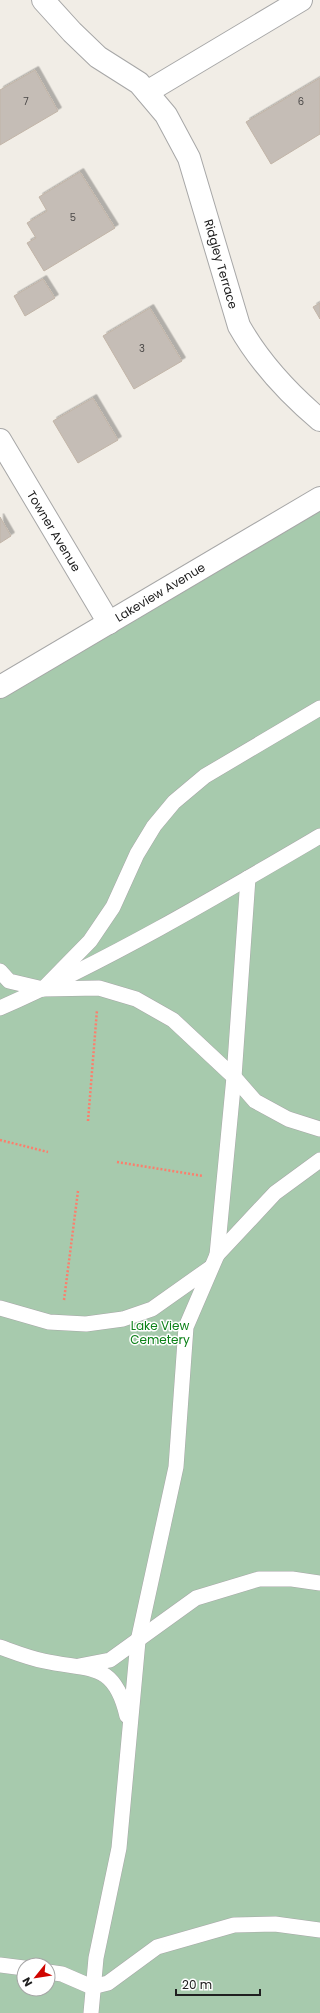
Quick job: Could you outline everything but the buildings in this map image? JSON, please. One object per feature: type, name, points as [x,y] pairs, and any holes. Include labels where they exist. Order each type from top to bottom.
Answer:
[{"type":"street","name":"Ridgley Terrace","points":[[43,0],[72,32],[98,57],[139,83],[166,115],[189,158],[239,326],[251,347],[273,375],[320,420]]},
{"type":"street","points":[[147,92],[301,0]]},
{"type":"street","name":"Towner Avenue","points":[[0,440],[109,623]]},
{"type":"street","name":"Lakeview Avenue","points":[[0,687],[320,498]]},
{"type":"lane","points":[[43,989],[90,941],[113,908],[137,854],[154,826],[174,802],[205,776],[320,708]]},
{"type":"lane","points":[[0,1008],[43,989],[207,902],[320,836]]},
{"type":"lane","points":[[91,2013],[92,1987],[96,1958],[119,1848],[138,1641],[176,1467],[186,1327],[214,1261],[234,1077],[248,878]]},
{"type":"lane","points":[[0,971],[10,981],[43,989],[100,988],[136,999],[173,1020],[234,1077],[255,1101],[288,1119],[320,1129]]},
{"type":"lane","points":[[0,1308],[49,1322],[86,1324],[123,1320],[152,1309],[169,1298],[214,1261],[275,1192],[320,1160]]},
{"type":"lane","points":[[79,1666],[110,1660],[196,1598],[259,1579],[292,1579],[320,1583]]},
{"type":"lane","points":[[0,1647],[44,1661],[95,1670],[109,1677],[123,1698],[129,1730]]},
{"type":"lane","points":[[56,1973],[62,1974],[92,1987],[108,1983],[157,1948],[234,1925],[275,1924],[320,1930]]},
{"type":"lane","points":[[0,1965],[16,1967]]},
{"type":"path","points":[[88,1121],[100,988]]},
{"type":"path","points":[[0,1140],[48,1152]]},
{"type":"path","points":[[117,1162],[223,1180]]},
{"type":"path","points":[[61,1322],[78,1191]]},
{"type":"green space","name":"Lake View Cemetery","points":[[320,508],[320,2013],[0,2013],[0,698]]}]
